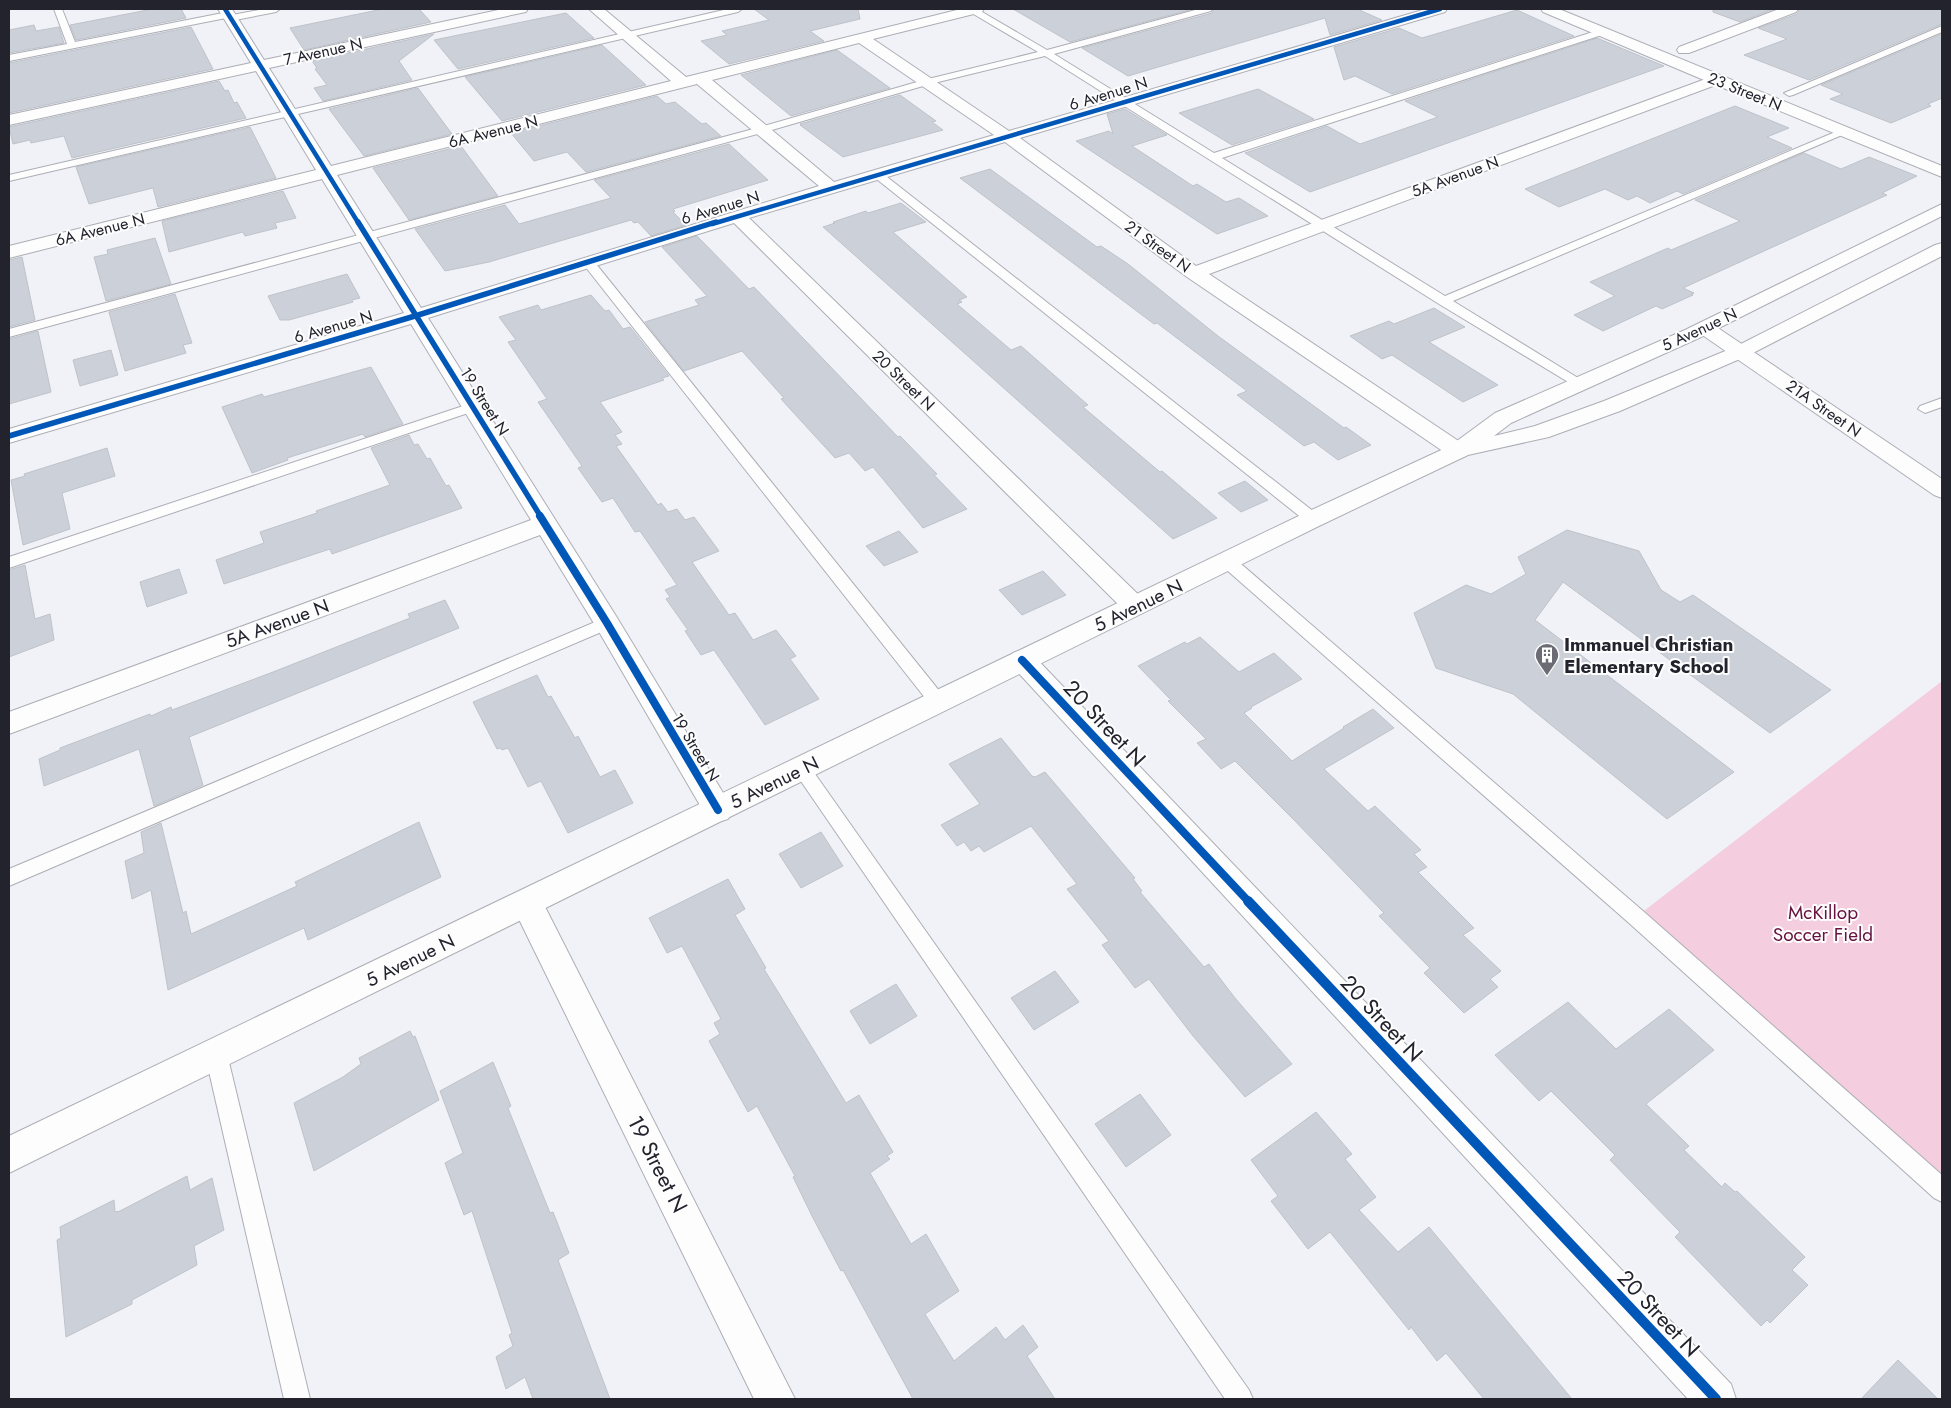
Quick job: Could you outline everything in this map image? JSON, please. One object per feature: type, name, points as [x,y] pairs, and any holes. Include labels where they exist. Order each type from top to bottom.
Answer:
[{"type":"street","name":"7 Avenue N","points":[[9,120],[520,9]]},
{"type":"street","points":[[596,9],[683,83]]},
{"type":"street","name":"6A Avenue N","points":[[9,252],[975,9]]},
{"type":"street","name":"6 Avenue N","points":[[9,436],[415,316],[737,216],[1440,9]]},
{"type":"street","name":"23 Street N","points":[[1548,9],[1942,172]]},
{"type":"street","name":"23 Street N","points":[[1579,9],[1702,57]]},
{"type":"street","points":[[1684,50],[1791,9]]},
{"type":"street","name":"19 Street N","points":[[228,14],[607,624],[718,810]]},
{"type":"street","name":"21 Street N","points":[[860,37],[1008,137],[1194,273],[1458,451]]},
{"type":"street","points":[[701,79],[831,188]]},
{"type":"street","name":"5A Avenue N","points":[[1194,273],[1716,80]]},
{"type":"street","name":"23 Street N","points":[[1772,86],[1807,100]]},
{"type":"street","name":"5 Avenue N","points":[[9,1154],[938,703],[1022,660],[1458,451],[1503,418],[1705,328],[1942,209]]},
{"type":"street","name":"20 Street N","points":[[737,216],[1135,606]]},
{"type":"street","name":"5 Avenue N","points":[[1458,451],[1541,432],[1612,406],[1742,352],[1941,250]]},
{"type":"street","name":"21A Street N","points":[[1705,328],[1942,490]]},
{"type":"street","name":"5A Avenue N","points":[[9,723],[545,524]]},
{"type":"street","name":"20 Street N","points":[[1022,660],[1716,1399]]},
{"type":"street","name":"19 Street N","points":[[527,903],[775,1399]]},
{"type":"lane","points":[[58,9],[72,46]]},
{"type":"lane","points":[[9,58],[228,14],[276,9]]},
{"type":"lane","points":[[9,178],[738,9]]},
{"type":"lane","points":[[975,9],[1578,384]]},
{"type":"lane","points":[[9,333],[761,130],[927,82],[1046,53],[1208,9]]},
{"type":"lane","points":[[1789,93],[1942,29]]},
{"type":"lane","points":[[1213,157],[1602,32]]},
{"type":"lane","points":[[1443,300],[1844,132]]},
{"type":"lane","points":[[878,175],[1313,519]]},
{"type":"lane","points":[[588,262],[938,703]]},
{"type":"lane","points":[[1925,409],[1942,402]]},
{"type":"lane","points":[[9,563],[472,407]]},
{"type":"lane","points":[[1227,561],[1636,917],[1942,1190]]},
{"type":"lane","points":[[9,878],[38,864],[607,624]]},
{"type":"lane","points":[[802,769],[1240,1399]]},
{"type":"lane","points":[[216,1054],[298,1399]]},
{"type":"green space","name":"McKillop Soccer Field","points":[[1942,681],[1942,1190],[1636,917]]},
{"type":"building","points":[[153,9],[181,9],[186,18],[76,40],[70,25]]},
{"type":"building","points":[[383,9],[419,9],[431,22],[304,50],[290,28]]},
{"type":"building","points":[[754,9],[858,9],[860,19],[810,31],[824,41],[729,64],[701,41],[727,35],[722,31],[769,20]]},
{"type":"building","points":[[1013,9],[1193,9],[1070,42]]},
{"type":"building","points":[[1214,9],[1357,9],[1382,20],[1330,35],[1325,18],[1128,76],[1082,48],[1212,13]]},
{"type":"building","points":[[1713,9],[1774,9],[1740,22],[1713,12]]},
{"type":"building","points":[[1800,9],[1942,9],[1942,24],[1809,80],[1744,55],[1787,39],[1758,28],[1797,14]]},
{"type":"building","points":[[1517,10],[1574,36],[1392,94],[1355,76],[1344,80],[1334,47],[1399,28],[1422,38]]},
{"type":"building","points":[[566,13],[594,38],[458,69],[434,40]]},
{"type":"building","points":[[34,25],[36,31],[59,27],[64,43],[9,53],[9,30]]},
{"type":"building","points":[[191,27],[213,69],[9,113],[9,63]]},
{"type":"building","points":[[434,34],[399,61],[412,80],[323,101],[314,88],[327,85],[315,69],[317,68],[312,61]]},
{"type":"building","points":[[1942,34],[1942,98],[1928,104],[1931,106],[1891,123],[1830,99],[1843,94],[1821,85]]},
{"type":"building","points":[[1597,38],[1664,66],[1310,192],[1245,153],[1327,126],[1360,144],[1438,117],[1405,101]]},
{"type":"building","points":[[602,45],[646,85],[502,121],[465,77]]},
{"type":"building","points":[[837,50],[890,88],[791,116],[741,75]]},
{"type":"building","points":[[219,81],[225,91],[228,90],[234,103],[237,102],[246,118],[72,158],[64,136],[31,143],[30,140],[13,144],[9,127]]},
{"type":"building","points":[[418,88],[452,134],[364,156],[329,109]]},
{"type":"building","points":[[1258,89],[1314,119],[1232,145],[1179,113]]},
{"type":"building","points":[[900,95],[936,121],[932,122],[943,130],[843,157],[800,125],[802,125],[800,124]]},
{"type":"building","points":[[657,96],[666,104],[675,102],[702,124],[706,123],[721,136],[586,172],[567,152],[534,161],[511,133]]},
{"type":"building","points":[[1735,106],[1789,128],[1767,137],[1792,148],[1683,194],[1677,191],[1650,203],[1637,196],[1628,200],[1605,189],[1559,207],[1525,189]]},
{"type":"building","points":[[1125,109],[1167,135],[1132,146],[1193,186],[1197,184],[1226,202],[1239,198],[1268,216],[1217,234],[1076,141],[1109,131],[1113,134],[1107,114]]},
{"type":"building","points":[[250,127],[276,178],[158,207],[153,188],[89,204],[76,167]]},
{"type":"building","points":[[729,144],[768,180],[673,209],[675,211],[673,212],[686,225],[651,236],[638,222],[634,223],[631,220],[489,262],[445,271],[415,229],[505,205],[519,224],[611,198],[594,180]]},
{"type":"building","points":[[461,146],[498,196],[409,220],[373,168]]},
{"type":"building","points":[[1804,153],[1841,169],[1869,157],[1917,176],[1882,193],[1887,195],[1683,288],[1694,293],[1691,294],[1693,295],[1662,309],[1656,306],[1603,331],[1574,315],[1615,296],[1590,282],[1668,248],[1671,250],[1740,221],[1695,200]]},
{"type":"building","points":[[990,169],[1097,247],[1101,246],[1128,264],[1218,336],[1344,428],[1346,427],[1371,445],[1338,460],[1314,442],[1304,446],[1237,395],[1247,391],[1157,323],[1154,324],[960,178]]},
{"type":"building","points":[[283,191],[296,218],[275,223],[277,228],[245,236],[243,232],[169,252],[162,221]]},
{"type":"building","points":[[901,203],[926,222],[893,232],[967,297],[959,300],[962,302],[957,304],[1011,350],[1021,346],[1088,405],[1083,407],[1217,518],[1173,539],[823,227],[866,211],[868,213]]},
{"type":"building","points":[[697,236],[749,289],[754,287],[898,437],[900,436],[937,474],[934,475],[967,509],[923,528],[873,467],[865,471],[849,453],[835,458],[781,399],[784,398],[742,351],[684,371],[645,322],[699,305],[695,300],[707,296],[662,247]]},
{"type":"building","points":[[155,238],[171,284],[106,301],[94,257],[108,254],[107,250]]},
{"type":"building","points":[[22,257],[35,320],[9,327],[9,260]]},
{"type":"building","points":[[347,274],[360,298],[352,300],[353,302],[289,320],[280,320],[268,296]]},
{"type":"building","points":[[175,294],[192,343],[183,345],[186,353],[125,371],[109,312]]},
{"type":"building","points":[[591,295],[605,311],[609,310],[623,329],[630,327],[669,376],[662,378],[664,380],[600,402],[622,432],[615,435],[622,444],[616,446],[658,505],[661,503],[668,512],[677,509],[685,520],[694,517],[719,551],[692,562],[729,615],[735,613],[753,640],[776,630],[796,656],[790,659],[819,699],[765,725],[714,650],[701,655],[685,631],[688,630],[666,599],[670,597],[665,590],[677,585],[640,531],[635,532],[613,498],[602,502],[578,468],[582,466],[538,402],[547,399],[508,342],[516,340],[499,317],[538,305],[541,310]]},
{"type":"building","points":[[1434,308],[1465,327],[1429,342],[1498,385],[1463,402],[1392,355],[1382,359],[1350,336],[1389,321],[1394,324]]},
{"type":"building","points":[[38,331],[51,392],[9,404],[9,339]]},
{"type":"building","points":[[111,350],[118,375],[80,386],[73,360]]},
{"type":"building","points":[[371,367],[403,424],[365,437],[363,434],[287,458],[288,460],[252,473],[222,407],[262,394],[264,397]]},
{"type":"building","points":[[409,435],[414,445],[418,444],[427,459],[430,458],[446,486],[449,485],[462,508],[332,554],[330,549],[224,584],[216,560],[264,543],[260,532],[317,513],[316,511],[390,485],[371,448]]},
{"type":"building","points":[[107,448],[115,476],[62,493],[70,529],[23,545],[11,480],[25,476],[24,474]]},
{"type":"building","points":[[1245,481],[1268,500],[1241,512],[1218,493]]},
{"type":"building","name":"Immanuel Christian Elementary School","points":[[1567,530],[1639,551],[1661,590],[1680,602],[1693,595],[1831,690],[1770,733],[1563,582],[1535,620],[1734,772],[1667,819],[1513,694],[1436,668],[1414,613],[1466,585],[1491,594],[1526,574],[1518,557]]},
{"type":"building","points":[[899,531],[918,552],[884,566],[866,546]]},
{"type":"building","points":[[25,565],[35,619],[50,614],[54,640],[9,657],[9,570]]},
{"type":"building","points":[[179,569],[187,593],[147,607],[140,582]]},
{"type":"building","points":[[1043,571],[1066,595],[1022,615],[999,590]]},
{"type":"building","points":[[445,600],[459,628],[189,737],[203,785],[154,806],[139,749],[44,786],[39,759],[60,750],[60,748],[150,714],[151,716],[171,707],[172,710],[273,672],[410,618],[408,614]]},
{"type":"building","points":[[1200,637],[1239,672],[1274,653],[1302,679],[1251,707],[1244,713],[1292,761],[1373,709],[1394,728],[1324,769],[1368,811],[1375,806],[1421,850],[1414,854],[1427,867],[1418,872],[1474,928],[1463,935],[1501,971],[1490,979],[1498,987],[1464,1013],[1424,973],[1430,968],[1379,916],[1384,913],[1294,820],[1235,761],[1221,769],[1197,743],[1206,739],[1168,701],[1171,700],[1138,666],[1185,642],[1187,644]]},
{"type":"building","points":[[537,675],[548,697],[551,696],[575,738],[578,736],[600,777],[615,770],[633,803],[568,833],[541,781],[528,787],[508,748],[497,749],[473,702]]},
{"type":"building","points":[[1001,738],[1032,776],[1035,777],[1045,772],[1135,878],[1133,879],[1142,891],[1140,892],[1204,967],[1209,964],[1235,998],[1292,1064],[1245,1097],[1193,1036],[1149,979],[1135,988],[1102,945],[1109,941],[1067,889],[1077,884],[1031,826],[984,852],[979,846],[971,851],[964,842],[957,846],[941,825],[980,804],[949,764]]},
{"type":"building","points":[[419,822],[441,877],[308,940],[304,928],[168,990],[151,890],[132,899],[125,861],[144,853],[141,832],[161,823],[183,913],[186,911],[191,934],[297,886],[295,882]]},
{"type":"building","points":[[821,832],[843,866],[801,888],[779,854]]},
{"type":"building","points":[[728,879],[745,909],[735,915],[766,968],[764,969],[846,1103],[859,1095],[893,1152],[887,1156],[890,1159],[870,1173],[911,1244],[926,1234],[959,1291],[925,1314],[954,1361],[996,1327],[1005,1340],[1023,1325],[1038,1347],[1027,1356],[1055,1399],[913,1399],[843,1270],[841,1271],[793,1177],[795,1176],[757,1106],[748,1112],[709,1041],[720,1034],[714,1023],[721,1019],[682,946],[667,953],[649,918]]},
{"type":"building","points":[[1055,971],[1079,1002],[1034,1030],[1011,998]]},
{"type":"building","points":[[896,984],[917,1016],[870,1044],[850,1011]]},
{"type":"building","points":[[1568,1002],[1616,1049],[1669,1009],[1714,1050],[1646,1104],[1689,1146],[1684,1150],[1722,1187],[1725,1183],[1735,1192],[1737,1191],[1805,1257],[1792,1270],[1808,1285],[1770,1323],[1767,1320],[1761,1326],[1675,1237],[1680,1232],[1610,1160],[1615,1155],[1551,1091],[1539,1101],[1495,1055]]},
{"type":"building","points":[[410,1031],[413,1037],[415,1036],[439,1100],[314,1171],[294,1103],[343,1077],[361,1064],[359,1058]]},
{"type":"building","points":[[493,1062],[511,1106],[508,1108],[550,1213],[553,1212],[569,1253],[558,1260],[610,1399],[533,1399],[525,1377],[506,1389],[496,1357],[513,1346],[509,1335],[512,1333],[472,1211],[464,1215],[445,1163],[463,1153],[440,1091]]},
{"type":"building","points":[[1140,1094],[1171,1135],[1126,1167],[1095,1124]]},
{"type":"building","points":[[1316,1112],[1352,1154],[1345,1159],[1376,1197],[1359,1210],[1398,1252],[1429,1227],[1572,1399],[1484,1399],[1446,1353],[1437,1361],[1411,1327],[1409,1330],[1330,1232],[1308,1249],[1271,1201],[1278,1196],[1251,1160]]},
{"type":"building","points":[[187,1176],[190,1190],[212,1178],[224,1230],[194,1246],[197,1265],[132,1300],[132,1304],[66,1337],[57,1240],[61,1238],[60,1227],[114,1200],[115,1212],[120,1211]]},
{"type":"building","points":[[1898,1360],[1938,1399],[1861,1399]]},
{"type":"cycle path","points":[[225,9],[607,623],[718,810]]},
{"type":"cycle path","points":[[9,436],[415,316],[737,216],[1440,9]]},
{"type":"cycle path","points":[[1022,660],[1716,1399]]},
{"type":"place","name":"Immanuel Christian Elementary School","points":[[1547,676]]}]
